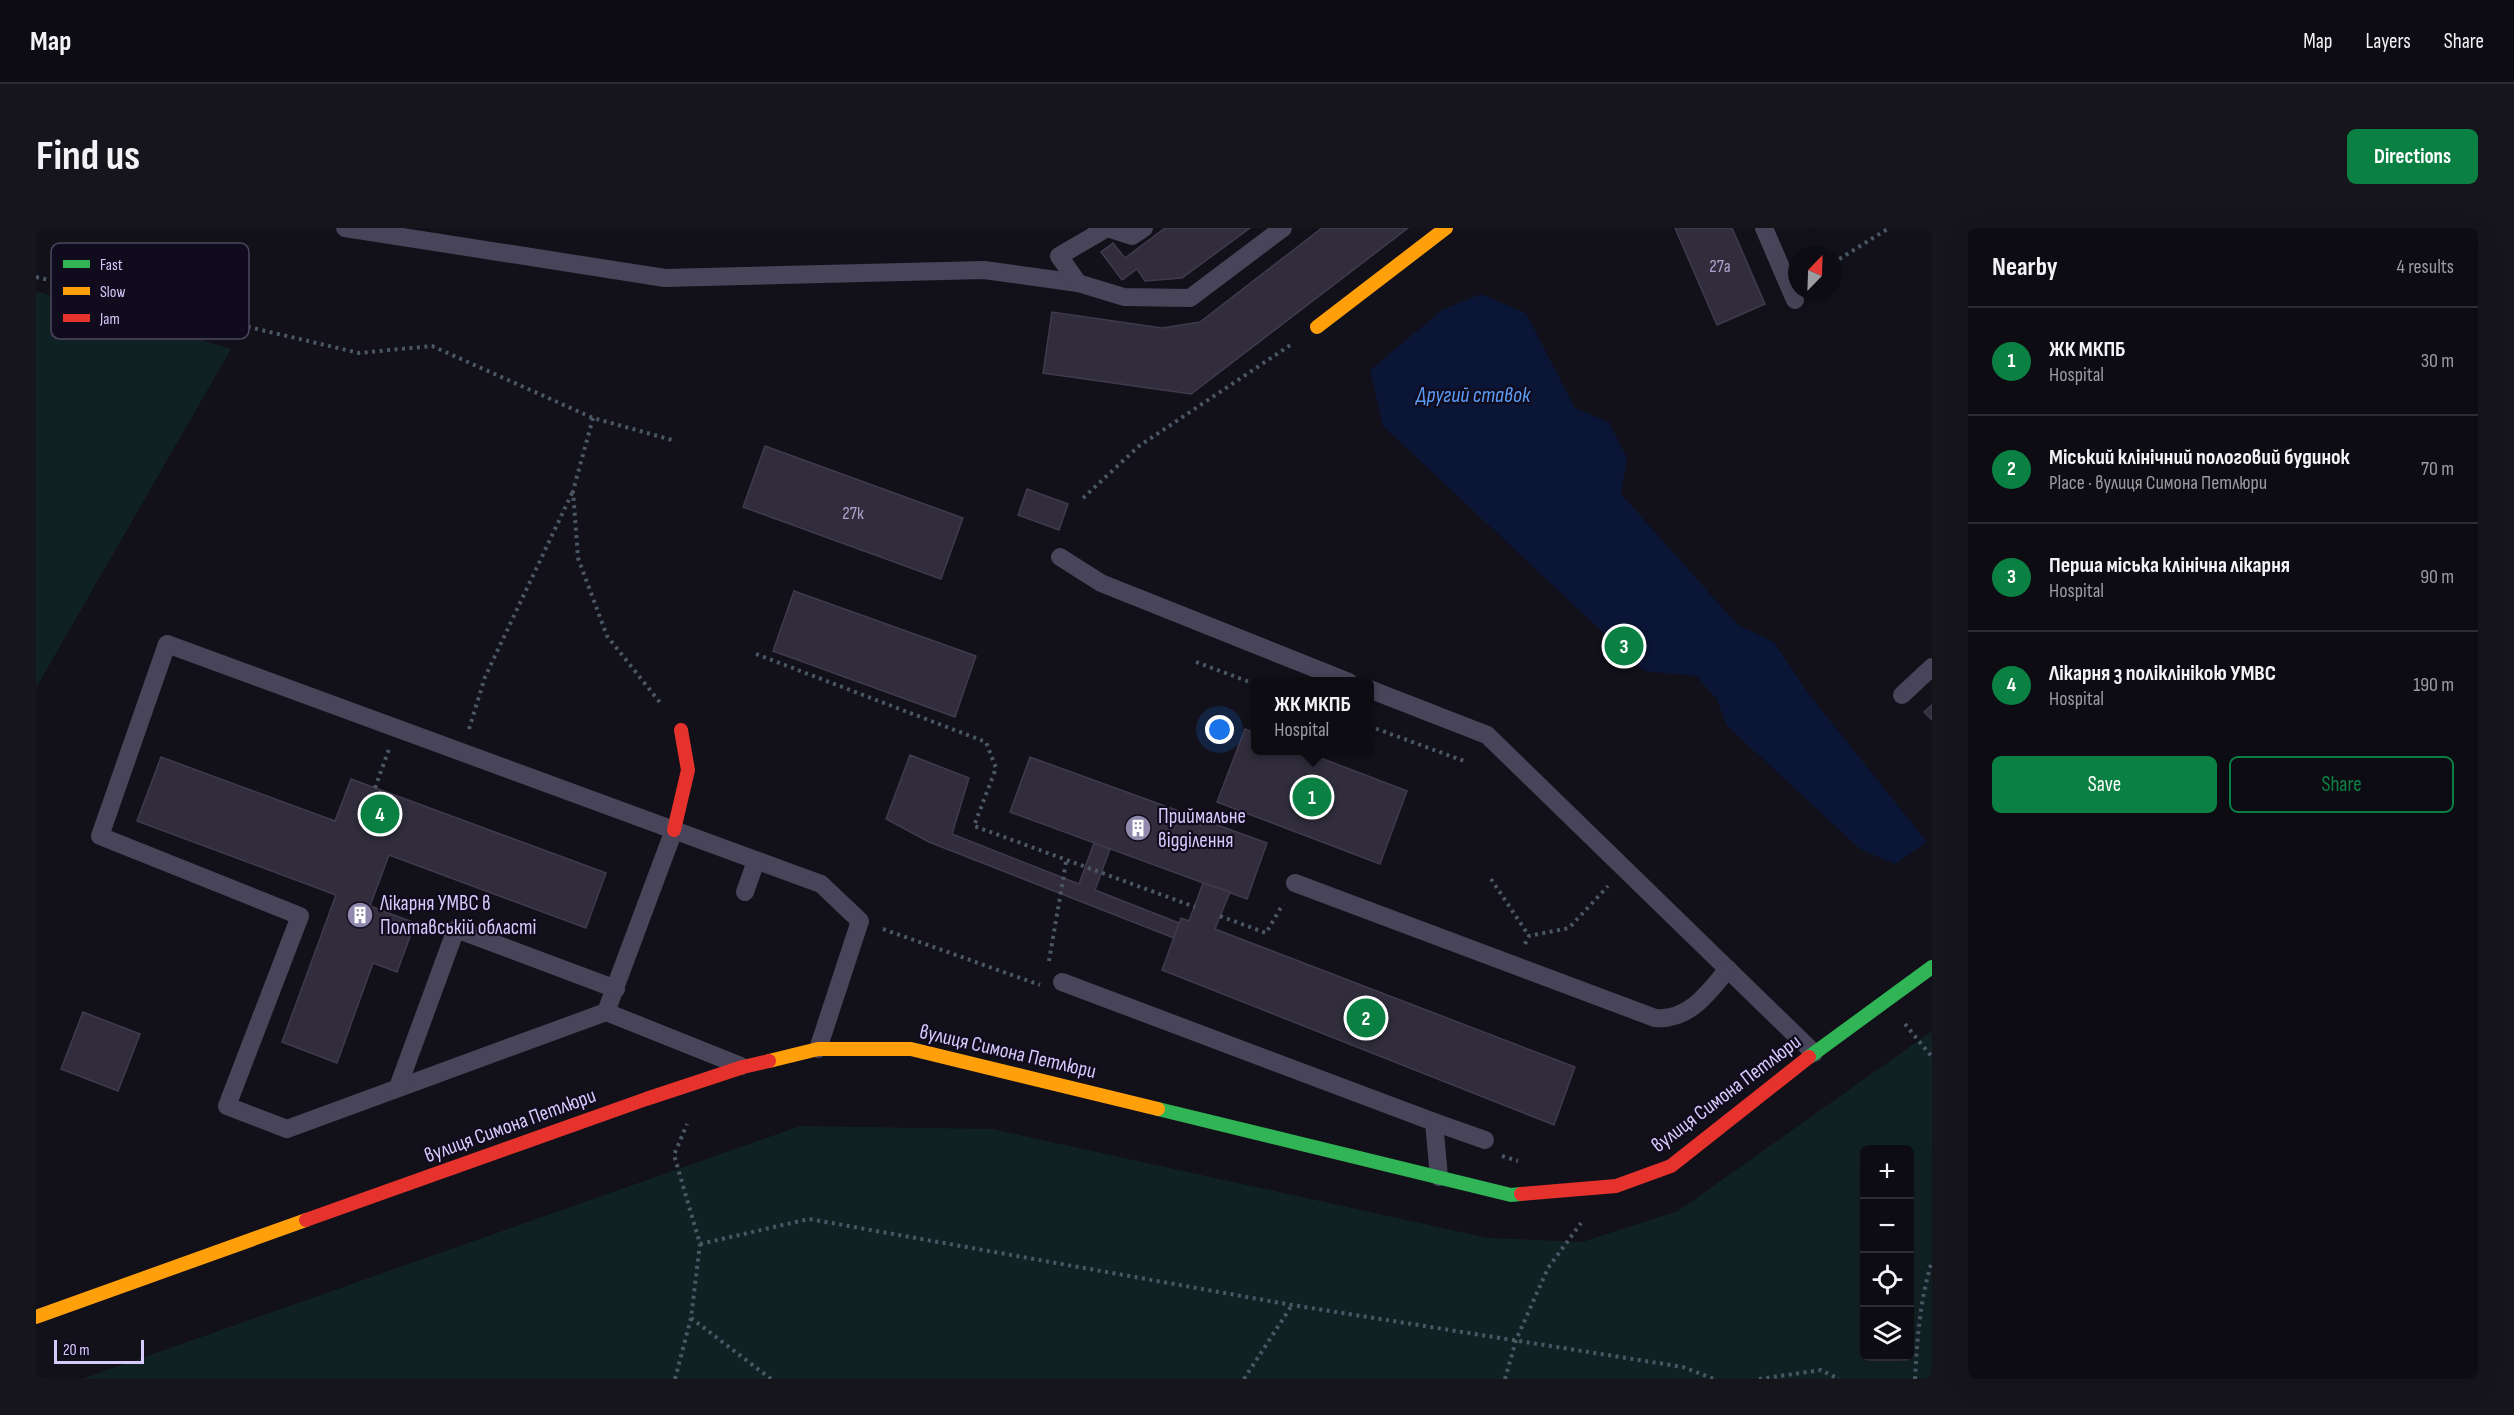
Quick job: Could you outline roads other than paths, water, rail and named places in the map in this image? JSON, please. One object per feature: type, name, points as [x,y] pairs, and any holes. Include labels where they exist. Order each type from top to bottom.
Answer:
[{"type":"street","points":[[1317,327],[1446,228]]},
{"type":"street","points":[[674,830],[688,770],[681,730]]},
{"type":"street","name":"вулиця Симона Петлюри","points":[[36,1317],[646,1099],[743,1067],[818,1049],[911,1049],[1511,1195],[1616,1186],[1671,1166],[1814,1053],[1932,967]]},
{"type":"lane","points":[[345,228],[665,278],[984,270],[1078,284],[1124,297],[1190,298],[1283,228]]},
{"type":"lane","points":[[1078,284],[1059,256],[1107,228],[1132,236],[1144,228]]},
{"type":"lane","points":[[1764,228],[1788,282]]},
{"type":"lane","points":[[1060,557],[1101,583],[1339,677]]},
{"type":"lane","points":[[743,1067],[606,1012],[287,1128],[227,1106],[300,916],[100,836],[167,644],[462,750],[821,884],[860,921],[818,1049]]},
{"type":"lane","points":[[1902,695],[1932,667]]},
{"type":"lane","points":[[1374,691],[1487,735],[1814,1053]]},
{"type":"lane","points":[[606,1012],[674,830]]},
{"type":"lane","points":[[746,891],[756,861]]},
{"type":"lane","points":[[1295,884],[1655,1018],[1665,1019],[1688,1011],[1709,992],[1728,969]]},
{"type":"lane","points":[[398,1087],[456,929],[616,989]]},
{"type":"lane","points":[[1053,984],[1434,1122],[1490,1147]]},
{"type":"lane","points":[[1434,1122],[1439,1177]]},
{"type":"water","name":"Другий ставок","points":[[1481,294],[1526,313],[1575,408],[1609,422],[1627,458],[1621,494],[1738,625],[1774,642],[1808,693],[1927,842],[1895,864],[1860,849],[1726,725],[1717,699],[1696,676],[1644,671],[1383,426],[1370,370],[1442,310]]},
{"type":"place","name":"Перша міська клінічна лікарня","points":[[1624,646]]},
{"type":"place","name":"ЖК МКПБ","points":[[1312,797]]},
{"type":"place","name":"Лікарня з поліклінікою УМВС","points":[[380,814]]},
{"type":"place","name":"Приймальне відділення","points":[[1138,828]]},
{"type":"place","name":"Лікарня УМВС в Полтавській області","points":[[360,915]]},
{"type":"place","name":"Міський клінічний пологовий будинок","points":[[1366,1018]]}]
